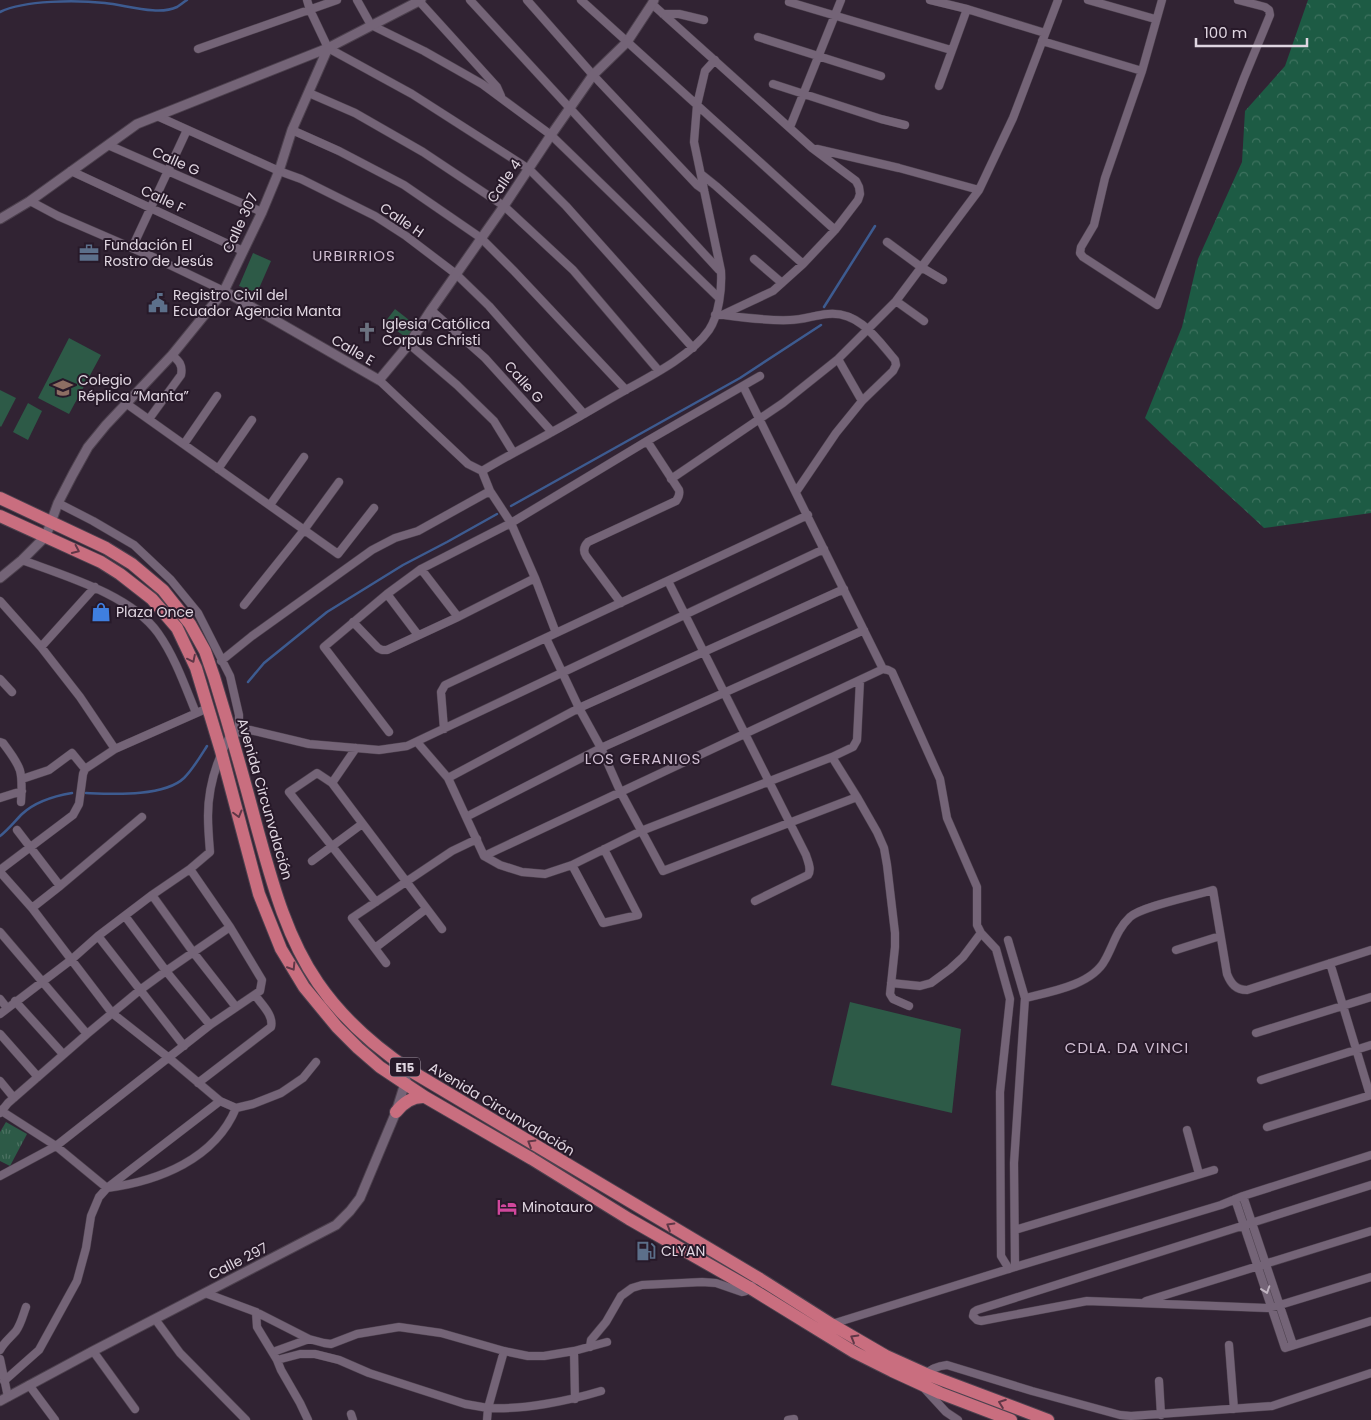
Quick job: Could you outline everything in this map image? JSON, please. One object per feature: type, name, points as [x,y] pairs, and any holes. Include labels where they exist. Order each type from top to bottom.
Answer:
[{"type":"highway","name":"Avenida Circunvalación","points":[[0,498],[106,548],[132,564],[163,590],[190,624],[204,651],[235,733],[276,892],[296,945],[318,983],[349,1020],[370,1041],[411,1072],[760,1279],[924,1380],[1048,1420]]},
{"type":"highway","name":"Avenida Circunvalación","points":[[0,516],[101,562],[120,574],[152,599],[177,628],[196,668],[202,710],[222,751],[259,894],[281,949],[304,986],[337,1028],[365,1054],[380,1067],[426,1098],[532,1159],[629,1219],[750,1288],[854,1352],[924,1380],[1011,1420]]},
{"type":"highway","points":[[396,1112],[408,1100],[420,1097],[426,1098]]},
{"type":"street","points":[[307,0],[328,48],[412,94],[529,169],[566,206],[693,348]]},
{"type":"street","points":[[198,49],[337,0]]},
{"type":"street","points":[[357,0],[371,25],[482,84],[551,135],[719,298]]},
{"type":"street","points":[[470,0],[721,271]]},
{"type":"street","points":[[527,0],[593,75],[704,190]]},
{"type":"street","points":[[581,0],[835,230]]},
{"type":"street","points":[[790,127],[841,0]]},
{"type":"street","points":[[930,0],[966,9],[1142,71]]},
{"type":"street","points":[[671,479],[783,403],[838,358],[896,301],[979,190],[1013,118],[1058,0]]},
{"type":"street","points":[[1088,0],[1155,20]]},
{"type":"street","points":[[1162,0],[1142,71],[1105,178],[1094,225],[1081,247],[1080,253],[1083,257],[1157,305],[1270,15],[1269,10],[1265,7],[1238,0]]},
{"type":"street","points":[[0,219],[30,201],[137,124],[328,48],[420,1],[496,87],[502,98]]},
{"type":"street","points":[[556,633],[511,523],[490,491],[482,471],[659,371],[693,348],[719,315],[773,292],[835,230],[858,200],[860,194],[856,181],[812,148],[663,14],[651,1]]},
{"type":"street","name":"Calle 4","points":[[379,380],[409,344],[593,75],[627,42],[651,1]]},
{"type":"street","points":[[789,2],[951,50]]},
{"type":"street","points":[[939,86],[966,9]]},
{"type":"street","points":[[663,14],[679,14],[704,20]]},
{"type":"street","points":[[758,37],[881,76]]},
{"type":"street","name":"Calle 307","points":[[0,578],[22,560],[46,536],[58,503],[88,448],[172,355],[224,291],[262,212],[279,172],[292,130],[328,48]]},
{"type":"street","points":[[715,60],[705,71],[697,105],[694,142],[721,271],[722,285],[719,298],[719,315]]},
{"type":"street","points":[[773,84],[905,125]]},
{"type":"street","points":[[308,93],[355,113],[423,152],[504,206],[573,270],[659,371]]},
{"type":"street","name":"Calle H","points":[[158,116],[279,172],[301,178],[374,216],[406,236],[456,274],[489,306],[584,414]]},
{"type":"street","points":[[132,248],[187,130]]},
{"type":"street","points":[[292,130],[339,151],[404,185],[480,238],[520,277],[626,390]]},
{"type":"street","name":"Calle G","points":[[108,145],[262,212]]},
{"type":"street","points":[[812,148],[899,168],[979,190]]},
{"type":"street","name":"Calle F","points":[[71,171],[243,250]]},
{"type":"street","points":[[701,174],[803,264]]},
{"type":"street","name":"Calle E","points":[[30,201],[58,216],[224,291],[379,380],[468,464],[482,471]]},
{"type":"street","points":[[887,242],[921,267],[943,280]]},
{"type":"street","points":[[754,259],[782,283]]},
{"type":"street","points":[[896,301],[924,321]]},
{"type":"street","name":"Calle G","points":[[431,310],[485,358],[552,432]]},
{"type":"street","points":[[719,315],[771,320],[792,320],[828,314],[846,315],[869,329],[895,360],[896,365],[893,371],[862,401],[836,433],[796,492]]},
{"type":"street","points":[[409,344],[456,384],[494,421],[513,452]]},
{"type":"street","points":[[149,419],[181,375],[181,364],[172,355]]},
{"type":"street","points":[[838,358],[862,401]]},
{"type":"street","points":[[390,732],[324,647],[387,594],[422,569],[511,523],[760,376]]},
{"type":"street","points":[[743,386],[883,669]]},
{"type":"street","points":[[184,444],[217,396]]},
{"type":"street","points":[[127,404],[338,554],[374,508]]},
{"type":"street","points":[[218,469],[252,420]]},
{"type":"street","points":[[621,603],[585,554],[584,547],[588,542],[676,501],[679,490],[647,441]]},
{"type":"street","points":[[270,505],[304,457]]},
{"type":"street","points":[[244,605],[304,530],[339,482]]},
{"type":"street","points":[[221,661],[252,636],[372,550],[394,538],[418,531],[490,491]]},
{"type":"street","points":[[0,1014],[71,960],[98,936],[210,852],[208,816],[210,787],[222,751],[235,733],[239,715],[230,676],[198,613],[171,580],[134,545],[58,503]]},
{"type":"street","points":[[444,729],[441,692],[446,685],[808,516]]},
{"type":"street","points":[[235,733],[250,730],[309,744],[379,750],[407,746],[824,548]]},
{"type":"street","points":[[22,560],[95,587],[136,610],[158,632],[202,710],[115,749],[85,769],[79,804],[73,815],[0,871],[32,908],[112,1013],[220,1101],[236,1108],[253,1104],[281,1093],[303,1078],[316,1062]]},
{"type":"street","points":[[422,569],[458,617]]},
{"type":"street","points":[[354,622],[378,648],[387,650],[535,578]]},
{"type":"street","points":[[668,581],[806,855],[810,872],[808,875],[755,901]]},
{"type":"street","points":[[41,648],[95,587]]},
{"type":"street","points":[[448,778],[579,708],[844,589]]},
{"type":"street","points":[[387,594],[418,634]]},
{"type":"street","points":[[0,601],[80,697],[115,749]]},
{"type":"street","points":[[466,817],[600,748],[864,630]]},
{"type":"street","points":[[546,638],[620,791],[663,871],[857,796]]},
{"type":"street","points":[[484,856],[883,669],[892,672],[940,780],[947,818],[977,887],[976,925],[996,949],[1010,999],[1000,1092],[1001,1256],[1012,1268]]},
{"type":"street","points":[[0,679],[12,692]]},
{"type":"street","points":[[417,742],[448,778],[484,856],[500,865],[522,872],[545,874],[572,864],[641,831],[832,758],[853,747],[857,740],[860,680]]},
{"type":"street","points":[[0,742],[4,743],[17,762],[22,779],[21,802]]},
{"type":"street","points":[[332,783],[356,748]]},
{"type":"street","points":[[22,779],[49,770],[72,753],[85,769]]},
{"type":"street","points":[[832,758],[857,796],[884,848],[895,932],[891,996],[893,999],[909,1006]]},
{"type":"street","points":[[376,902],[289,792],[317,773],[332,783],[442,929]]},
{"type":"street","points":[[0,798],[22,791]]},
{"type":"street","points":[[32,908],[142,817]]},
{"type":"street","points":[[312,860],[362,824]]},
{"type":"street","points":[[17,830],[60,886]]},
{"type":"street","points":[[386,963],[352,918],[452,851],[477,839]]},
{"type":"street","points":[[572,864],[603,923],[638,915],[604,849]]},
{"type":"street","points":[[0,1176],[56,1146],[210,1025],[260,991],[262,980],[230,927],[190,868]]},
{"type":"street","points":[[1025,998],[1067,988],[1089,977],[1104,963],[1120,929],[1131,917],[1143,910],[1213,890],[1229,980],[1243,990],[1371,950]]},
{"type":"street","points":[[152,895],[236,1007]]},
{"type":"street","points":[[375,948],[426,909]]},
{"type":"street","points":[[125,916],[210,1025]]},
{"type":"street","points":[[230,927],[140,990],[63,1054],[0,1112],[56,1146],[107,1188],[123,1186],[158,1176],[190,1162],[215,1141],[236,1108]]},
{"type":"street","points":[[0,932],[87,1034]]},
{"type":"street","points":[[891,983],[920,986],[931,983],[963,957],[981,933]]},
{"type":"street","points":[[98,936],[184,1046]]},
{"type":"street","points":[[1176,950],[1220,936]]},
{"type":"street","points":[[1008,940],[1025,998],[1014,1163],[1015,1230],[1012,1268]]},
{"type":"street","points":[[1267,1127],[1370,1095],[1330,964]]},
{"type":"street","points":[[198,1083],[271,1027],[271,1017],[255,995]]},
{"type":"street","points":[[1256,1033],[1371,997]]},
{"type":"street","points":[[0,999],[7,1008]]},
{"type":"street","points":[[15,1001],[63,1054]]},
{"type":"street","points":[[0,1034],[38,1077]]},
{"type":"street","points":[[1261,1080],[1371,1045]]},
{"type":"street","name":"Calle 297","points":[[4,1399],[336,1225],[360,1198],[396,1112],[404,1083],[411,1072]]},
{"type":"street","points":[[0,1081],[14,1098]]},
{"type":"street","points":[[4,1381],[39,1350],[77,1281],[86,1248],[91,1216],[99,1197],[107,1188],[220,1101]]},
{"type":"street","points":[[1187,1130],[1199,1174]]},
{"type":"street","points":[[815,1328],[1221,1205],[1239,1197],[1371,1155]]},
{"type":"street","points":[[1015,1230],[1214,1170]]},
{"type":"street","points":[[1371,1185],[977,1310],[973,1316],[981,1321],[1087,1301],[1276,1306],[1371,1276]]},
{"type":"street","points":[[1239,1197],[1276,1306],[1293,1345],[1371,1321]]},
{"type":"street","points":[[1140,1303],[1371,1231]]},
{"type":"street","points":[[590,1346],[591,1340],[606,1322],[618,1299],[632,1288],[702,1282],[716,1283],[742,1292],[746,1291],[760,1279]]},
{"type":"street","points":[[205,1293],[256,1312],[309,1339],[331,1344],[357,1334],[399,1327],[441,1333],[528,1356],[544,1356],[574,1351],[607,1342]]},
{"type":"street","points":[[0,1350],[16,1331],[26,1307]]},
{"type":"street","points":[[256,1312],[257,1328],[273,1352],[308,1420]]},
{"type":"street","points":[[154,1319],[180,1354],[246,1420]]},
{"type":"street","points":[[273,1352],[309,1339]]},
{"type":"street","points":[[1229,1345],[1234,1409]]},
{"type":"street","points":[[93,1351],[136,1409]]},
{"type":"street","points":[[487,1420],[488,1408],[504,1351]]},
{"type":"street","points":[[574,1351],[576,1399]]},
{"type":"street","points":[[277,1360],[300,1354],[315,1354],[339,1360],[369,1373],[465,1404],[488,1408],[505,1409],[576,1399],[601,1391]]},
{"type":"street","points":[[0,1359],[4,1381],[4,1399]]},
{"type":"street","points":[[958,1420],[946,1412],[933,1399],[924,1380],[935,1367],[947,1365],[1032,1391],[1120,1415],[1131,1416],[1272,1406],[1371,1373]]},
{"type":"street","points":[[1159,1381],[1161,1414]]},
{"type":"street","points":[[29,1385],[55,1420]]},
{"type":"green space","points":[[1308,0],[1371,0],[1371,513],[1264,528],[1145,418],[1182,327],[1198,259],[1242,162],[1245,111],[1285,66]]},
{"type":"green space","points":[[253,253],[271,261],[257,293],[239,286]]},
{"type":"green space","points":[[395,309],[418,327],[408,339],[385,322]]},
{"type":"green space","points":[[69,338],[101,355],[69,414],[38,398]]},
{"type":"green space","points":[[0,390],[16,398],[1,427],[0,426]]},
{"type":"green space","points":[[28,403],[42,411],[28,440],[13,432]]},
{"type":"green space","points":[[850,1002],[961,1029],[952,1113],[831,1085]]},
{"type":"green space","points":[[6,1122],[27,1134],[10,1166],[0,1161],[0,1132]]},
{"type":"waterway","points":[[0,12],[23,5],[66,1],[105,3],[161,10],[177,7],[187,0]]},
{"type":"waterway","points":[[824,307],[875,226]]},
{"type":"waterway","points":[[511,506],[740,378],[821,325]]},
{"type":"waterway","points":[[248,682],[264,663],[327,612],[403,565],[497,514]]},
{"type":"waterway","points":[[86,793],[138,793],[175,784],[184,778],[207,746]]},
{"type":"waterway","points":[[0,836],[22,814],[39,802],[72,793]]},
{"type":"place","name":"Fundación El Rostro de Jesús","points":[[89,253]]},
{"type":"place","name":"Registro Civil del Ecuador Agencia Manta","points":[[158,303]]},
{"type":"place","name":"Iglesia Católica Corpus Christi","points":[[367,332]]},
{"type":"place","name":"Colegio Réplica “Manta”","points":[[63,388]]},
{"type":"place","name":"Plaza Once","points":[[101,612]]},
{"type":"place","name":"Minotauro","points":[[507,1207]]},
{"type":"place","name":"CLYAN","points":[[646,1251]]},
{"type":"district","name":"URBIRRIOS","points":[[354,255]]},
{"type":"district","name":"LOS GERANIOS","points":[[643,758]]},
{"type":"district","name":"CDLA. DA VINCI","points":[[1127,1047]]}]
